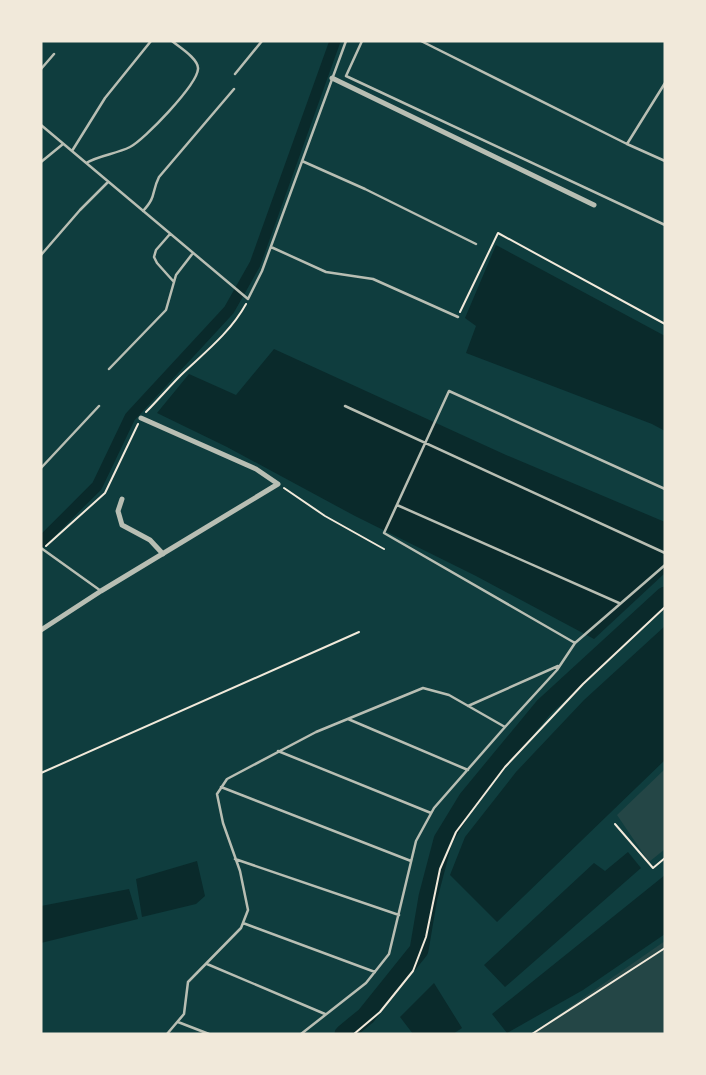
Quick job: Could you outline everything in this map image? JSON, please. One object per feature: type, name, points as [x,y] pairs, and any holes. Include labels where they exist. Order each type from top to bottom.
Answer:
[{"type":"street","points":[[332,78],[594,205]]},
{"type":"street","points":[[41,630],[101,591],[278,484],[256,469],[141,418]]},
{"type":"street","points":[[122,499],[118,511],[122,525],[150,540],[163,554]]},
{"type":"lane","points":[[72,151],[105,98],[151,41]]},
{"type":"lane","points":[[86,163],[131,147],[139,142],[190,85],[198,69],[197,64],[172,41]]},
{"type":"lane","points":[[234,74],[262,41]]},
{"type":"lane","points":[[41,125],[248,299],[271,247],[346,41]]},
{"type":"lane","points":[[362,41],[346,76],[665,225]]},
{"type":"lane","points":[[421,41],[627,144],[665,161]]},
{"type":"lane","points":[[41,68],[54,54]]},
{"type":"lane","points":[[627,144],[665,83]]},
{"type":"lane","points":[[143,211],[154,198],[159,178],[234,89]]},
{"type":"lane","points":[[41,162],[63,144]]},
{"type":"lane","points":[[302,161],[365,188],[476,244]]},
{"type":"lane","points":[[41,255],[80,210],[108,182]]},
{"type":"lane","points":[[170,234],[156,250],[154,257],[174,282]]},
{"type":"lane","points":[[271,247],[326,272],[373,279],[458,317]]},
{"type":"lane","points":[[109,369],[166,310],[174,282],[182,266],[193,253]]},
{"type":"lane","points":[[575,643],[384,533],[449,391],[665,489]]},
{"type":"lane","points":[[41,468],[99,406]]},
{"type":"lane","points":[[345,406],[665,554]]},
{"type":"lane","points":[[396,505],[619,604]]},
{"type":"lane","points":[[42,549],[101,591]]},
{"type":"lane","points":[[301,1034],[366,983],[389,954],[416,841],[431,813],[560,666],[575,643],[665,565]]},
{"type":"lane","points":[[468,706],[560,666]]},
{"type":"lane","points":[[166,1034],[184,1014],[188,982],[241,928],[248,910],[236,859],[223,823],[217,794],[227,779],[316,732],[423,688],[449,695],[505,727]]},
{"type":"lane","points":[[348,719],[468,770]]},
{"type":"lane","points":[[278,751],[431,813]]},
{"type":"lane","points":[[221,787],[411,861]]},
{"type":"lane","points":[[236,859],[399,915]]},
{"type":"lane","points":[[243,923],[375,972]]},
{"type":"lane","points":[[207,964],[326,1014]]},
{"type":"lane","points":[[177,1022],[209,1034]]},
{"type":"path","points":[[458,317],[498,232],[665,324]]},
{"type":"path","points":[[42,549],[104,493],[141,418],[180,376],[215,344],[239,316],[248,299]]},
{"type":"path","points":[[278,484],[325,516],[384,549]]},
{"type":"path","points":[[354,1034],[380,1012],[413,971],[426,937],[440,869],[456,832],[518,753],[583,684],[665,607]]},
{"type":"path","points":[[41,773],[359,632]]},
{"type":"path","points":[[615,824],[653,868],[665,858]]},
{"type":"path","points":[[532,1034],[665,948]]},
{"type":"shaded area","points":[[496,245],[665,336],[665,431],[652,424],[466,353],[476,326],[465,318]]},
{"type":"shaded area","points":[[274,349],[506,455],[665,522],[665,573],[594,639],[476,576],[355,516],[227,447],[157,413],[189,374],[236,395]]},
{"type":"shaded area","points":[[665,626],[665,760],[497,922],[450,875],[465,837],[516,772],[584,700]]},
{"type":"shaded area","points":[[665,769],[665,849],[649,862],[617,815]]},
{"type":"shaded area","points":[[628,852],[641,868],[505,987],[484,965],[594,863],[605,871]]},
{"type":"shaded area","points":[[197,861],[205,896],[196,904],[142,917],[136,879]]},
{"type":"shaded area","points":[[665,875],[665,934],[583,990],[507,1033],[492,1014]]},
{"type":"shaded area","points":[[129,889],[138,919],[41,943],[41,906]]},
{"type":"shaded area","points":[[665,941],[665,1034],[531,1034]]},
{"type":"shaded area","points":[[434,983],[462,1028],[453,1034],[413,1034],[400,1017]]},
{"type":"waterway","points":[[41,542],[97,486],[130,417],[229,310],[255,264],[335,41]]},
{"type":"waterway","points":[[344,1034],[366,1016],[419,950],[428,897],[443,840],[468,799],[544,707],[665,596]]}]
